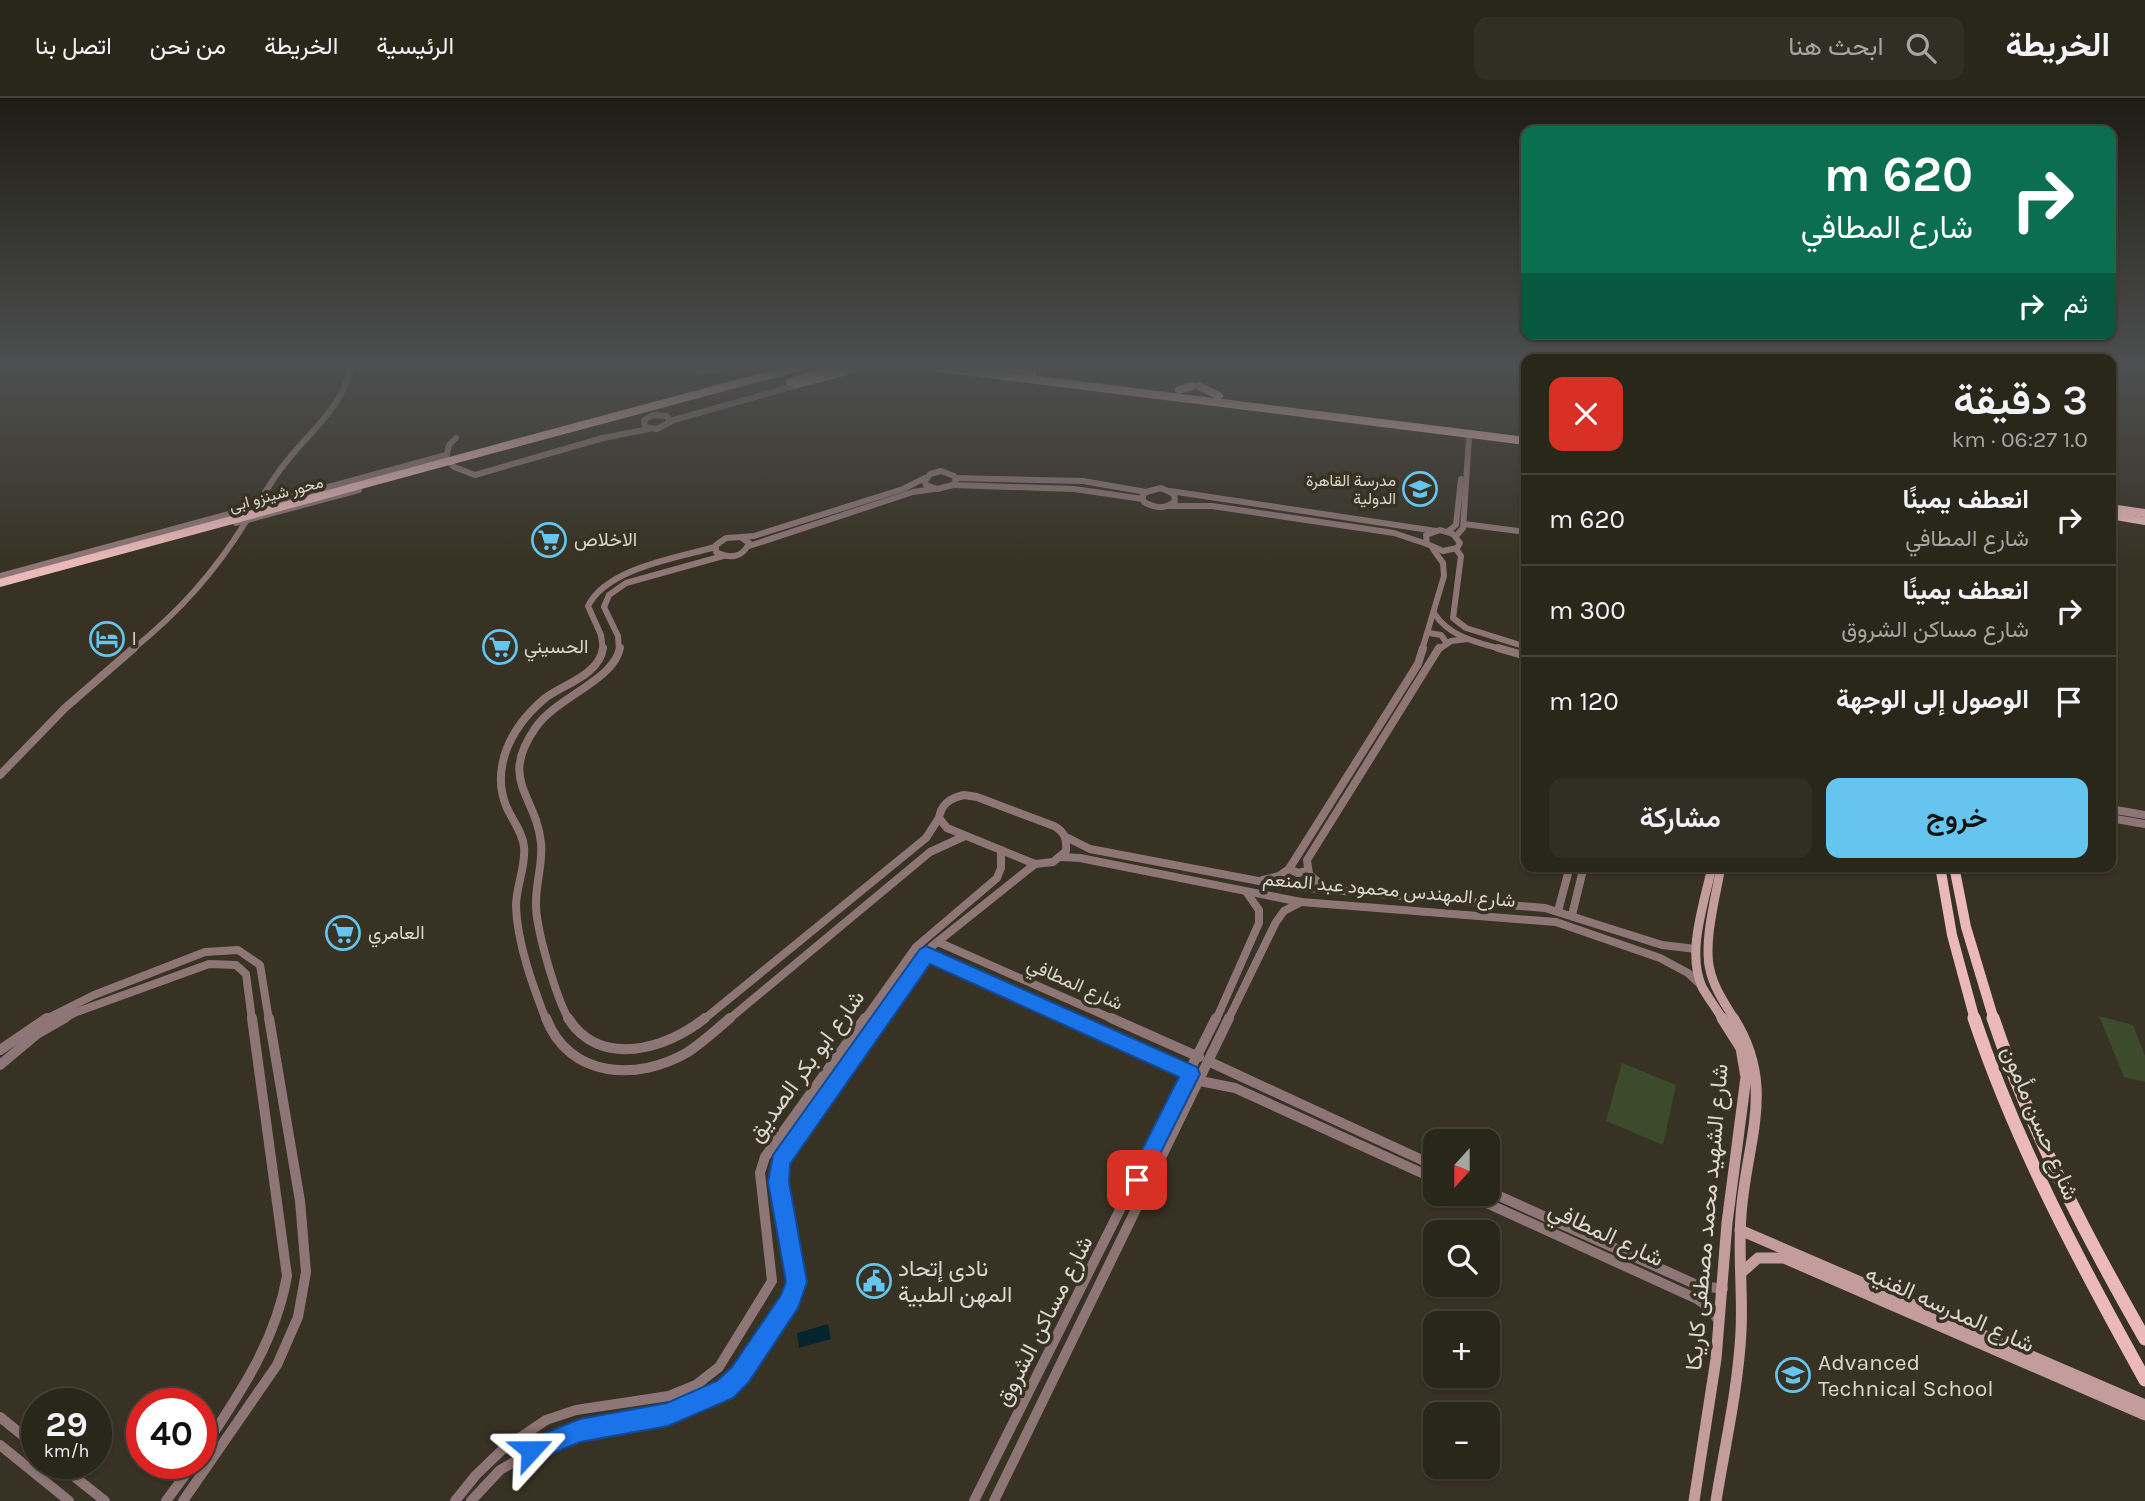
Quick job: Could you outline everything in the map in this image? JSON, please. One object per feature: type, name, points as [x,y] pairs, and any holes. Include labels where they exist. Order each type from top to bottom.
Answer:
[{"type":"main road","name":"محور شينزو ابى","points":[[0,581],[549,431]]},
{"type":"main road","name":"محور شينزو ابى","points":[[500,445],[552,431]]},
{"type":"main road","points":[[1434,431],[1466,436],[1521,438]]},
{"type":"main road","points":[[1478,431],[1521,437]]},
{"type":"main road","points":[[2116,514],[2145,518]]},
{"type":"main road","name":"شارع الشهيد محمد مصطفى كاريكا","points":[[1694,1501],[1720,1324],[1728,1211],[1746,1071],[1737,1041],[1702,986],[1696,949],[1711,872]]},
{"type":"main road","name":"شارع الشهيد محمد مصطفى كاريكا","points":[[1716,1501],[1740,1336],[1740,1230],[1756,1073],[1748,1042],[1717,993],[1708,965],[1707,952],[1720,872]]},
{"type":"main road","name":"شارع حسن مأمون","points":[[1941,872],[1963,984],[2010,1116],[2060,1224],[2145,1380]]},
{"type":"main road","name":"شارع حسن مأمون","points":[[1955,872],[1983,992],[2034,1119],[2053,1164],[2106,1270],[2145,1339]]},
{"type":"main road","points":[[2010,1116],[2026,1127],[2034,1123],[2034,1119]]},
{"type":"main road","points":[[2030,1162],[2030,1157],[2037,1154],[2053,1164]]},
{"type":"main road","name":"شارع المدرسه الفنيه","points":[[1740,1230],[2145,1405]]},
{"type":"main road","points":[[1741,1273],[1752,1261],[1765,1257],[1765,1240]]},
{"type":"main road","name":"شارع المدرسه الفنيه","points":[[1765,1257],[1784,1258],[2145,1415]]},
{"type":"street","points":[[256,506],[289,458],[314,431]]},
{"type":"street","points":[[0,581],[22,570],[256,506],[416,468],[450,465],[475,475],[632,431]]},
{"type":"street","points":[[1456,536],[1463,530],[1464,521],[1466,436]]},
{"type":"street","points":[[1447,532],[1456,524],[1466,436]]},
{"type":"street","points":[[450,465],[446,455],[449,442],[456,438]]},
{"type":"street","points":[[0,581],[26,580],[247,520],[416,468],[446,455]]},
{"type":"street","points":[[955,481],[952,474],[941,471],[895,491],[754,536],[726,538],[715,547],[619,577],[596,590],[588,606],[604,641],[601,657],[587,672],[551,694],[529,714],[513,736],[503,759],[500,780],[502,795],[522,834],[525,849],[516,902],[518,927],[548,1025],[561,1047],[584,1062],[614,1070],[647,1068],[680,1056],[706,1038],[930,852],[965,836]]},
{"type":"street","points":[[925,478],[926,485],[934,489]]},
{"type":"street","points":[[955,481],[1074,489],[1143,499],[1151,506],[1205,505],[1394,533],[1443,551],[1456,549]]},
{"type":"street","points":[[1066,837],[1067,847],[1060,857],[1049,863],[1035,864],[947,828],[939,818],[926,838],[687,1033],[665,1043],[631,1050],[600,1045],[576,1030],[566,1015],[538,926],[536,891],[541,845],[538,829],[519,785],[522,753],[530,736],[550,711],[567,696],[604,674],[617,659],[620,643],[604,607],[612,592],[626,583],[723,556],[737,556],[749,546],[912,492],[944,489],[955,481],[1083,481],[1146,492],[1158,488],[1447,532],[1456,536],[1460,542],[1456,549]]},
{"type":"street","points":[[1170,491],[1176,499],[1170,506]]},
{"type":"street","points":[[1143,499],[1146,492]]},
{"type":"street","points":[[0,775],[22,750],[79,696],[159,628],[204,583],[223,560],[247,520]]},
{"type":"street","points":[[1464,521],[1521,529]]},
{"type":"street","points":[[1258,881],[1279,876],[1289,869],[1413,673],[1429,633],[1444,572],[1441,559],[1430,546],[1426,535],[1436,531]]},
{"type":"street","points":[[741,537],[749,546]]},
{"type":"street","points":[[715,547],[716,552],[723,556]]},
{"type":"street","points":[[1456,549],[1461,556],[1452,614],[1460,624],[1521,644]]},
{"type":"street","points":[[22,570],[16,577],[26,580]]},
{"type":"street","points":[[1434,613],[1445,627],[1468,639],[1521,655]]},
{"type":"street","points":[[1429,633],[1441,635],[1446,642]]},
{"type":"street","points":[[1327,890],[1314,881],[1307,871],[1307,860],[1420,681],[1436,650],[1446,642],[1468,639]]},
{"type":"street","name":"شارع المهندس محمود عبد المنعم","points":[[939,818],[941,808],[950,799],[973,796],[1054,826],[1066,837],[1090,849],[1258,881],[1327,890],[1559,906],[1573,910]]},
{"type":"street","points":[[2116,811],[2145,815]]},
{"type":"street","points":[[2116,819],[2145,824]]},
{"type":"street","name":"شارع ابو بكر الصديق","points":[[778,1175],[780,1161],[785,1153],[926,954],[938,942],[945,928],[995,881],[1001,869],[1001,851]]},
{"type":"street","name":"شارع المهندس محمود عبد المنعم","points":[[1060,857],[1080,858],[1301,902],[1543,920],[1592,932],[1673,964],[1702,986]]},
{"type":"street","name":"شارع ابو بكر الصديق","points":[[455,1501],[476,1475],[502,1450],[546,1420],[576,1410],[669,1396],[696,1385],[719,1367],[772,1281],[761,1180],[761,1165],[765,1157],[921,942],[1035,864]]},
{"type":"street","points":[[1289,869],[1298,873],[1307,871]]},
{"type":"street","points":[[1559,906],[1568,872]]},
{"type":"street","points":[[1582,872],[1573,910],[1674,948],[1696,949]]},
{"type":"street","points":[[1247,893],[1257,905],[1260,918],[1269,916],[1276,922]]},
{"type":"street","name":"شارع مساكن الشروق","points":[[996,1497],[1276,922],[1288,908],[1301,902]]},
{"type":"street","name":"شارع مساكن الشروق","points":[[974,1501],[1191,1074],[1260,918]]},
{"type":"street","name":"شارع المطافي","points":[[938,942],[1199,1057]]},
{"type":"street","points":[[1673,964],[1678,957],[1674,948]]},
{"type":"street","points":[[0,1050],[36,1023],[72,1002],[208,951],[234,949],[254,957],[260,965],[300,1201],[306,1272],[304,1294],[298,1317],[277,1365],[188,1483],[166,1501]]},
{"type":"street","points":[[947,963],[948,955],[956,950]]},
{"type":"street","name":"شارع المطافي","points":[[926,954],[1191,1074]]},
{"type":"street","points":[[0,1065],[49,1026],[87,1008],[209,964],[236,965],[246,974],[286,1258],[286,1286],[280,1317],[271,1338],[217,1426]]},
{"type":"street","points":[[1167,1063],[1175,1059],[1176,1048]]},
{"type":"street","points":[[1210,1062],[1423,1160]]},
{"type":"street","points":[[1225,1084],[1226,1076],[1232,1072]]},
{"type":"street","points":[[1200,1081],[1225,1084],[1423,1174]]},
{"type":"street","points":[[471,1501],[500,1470],[552,1440],[580,1430],[668,1414],[702,1401],[733,1383],[790,1301],[797,1282],[778,1175],[761,1180]]},
{"type":"street","name":"شارع المطافي","points":[[1500,1196],[1690,1281],[1723,1289]]},
{"type":"street","name":"شارع المطافي","points":[[1494,1206],[1688,1294],[1706,1305],[1720,1324]]},
{"type":"street","points":[[1688,1294],[1693,1290],[1690,1281]]},
{"type":"street","points":[[0,1417],[21,1434]]},
{"type":"street","points":[[0,1445],[69,1501]]},
{"type":"street","points":[[993,1464],[999,1472],[1009,1471]]},
{"type":"street","points":[[77,1479],[105,1501]]},
{"type":"street","points":[[183,1501],[189,1479]]},
{"type":"street","points":[[983,1484],[992,1486],[996,1497]]},
{"type":"green space","points":[[2099,1016],[2133,1025],[2145,1056],[2145,1082],[2124,1077]]},
{"type":"green space","points":[[1622,1063],[1676,1085],[1663,1145],[1606,1121]]},
{"type":"water","points":[[828,1324],[831,1339],[799,1348],[797,1333]]},
{"type":"place","name":"مدرسة القاهرة الدولية","points":[[1420,489]]},
{"type":"place","name":"الاخلاص","points":[[549,540]]},
{"type":"place","name":"ا","points":[[107,639]]},
{"type":"place","name":"الحسيني","points":[[500,647]]},
{"type":"place","name":"العامري","points":[[343,933]]},
{"type":"place","name":"نادى إتحاد المهن الطبية","points":[[874,1281]]},
{"type":"place","name":"Advanced Technical School","points":[[1793,1375]]},
{"type":"route","points":[[531,1450],[580,1430],[668,1414],[725,1390],[740,1375],[790,1301],[797,1282],[779,1182],[780,1161],[926,954],[1191,1074],[1137,1180]]}]
